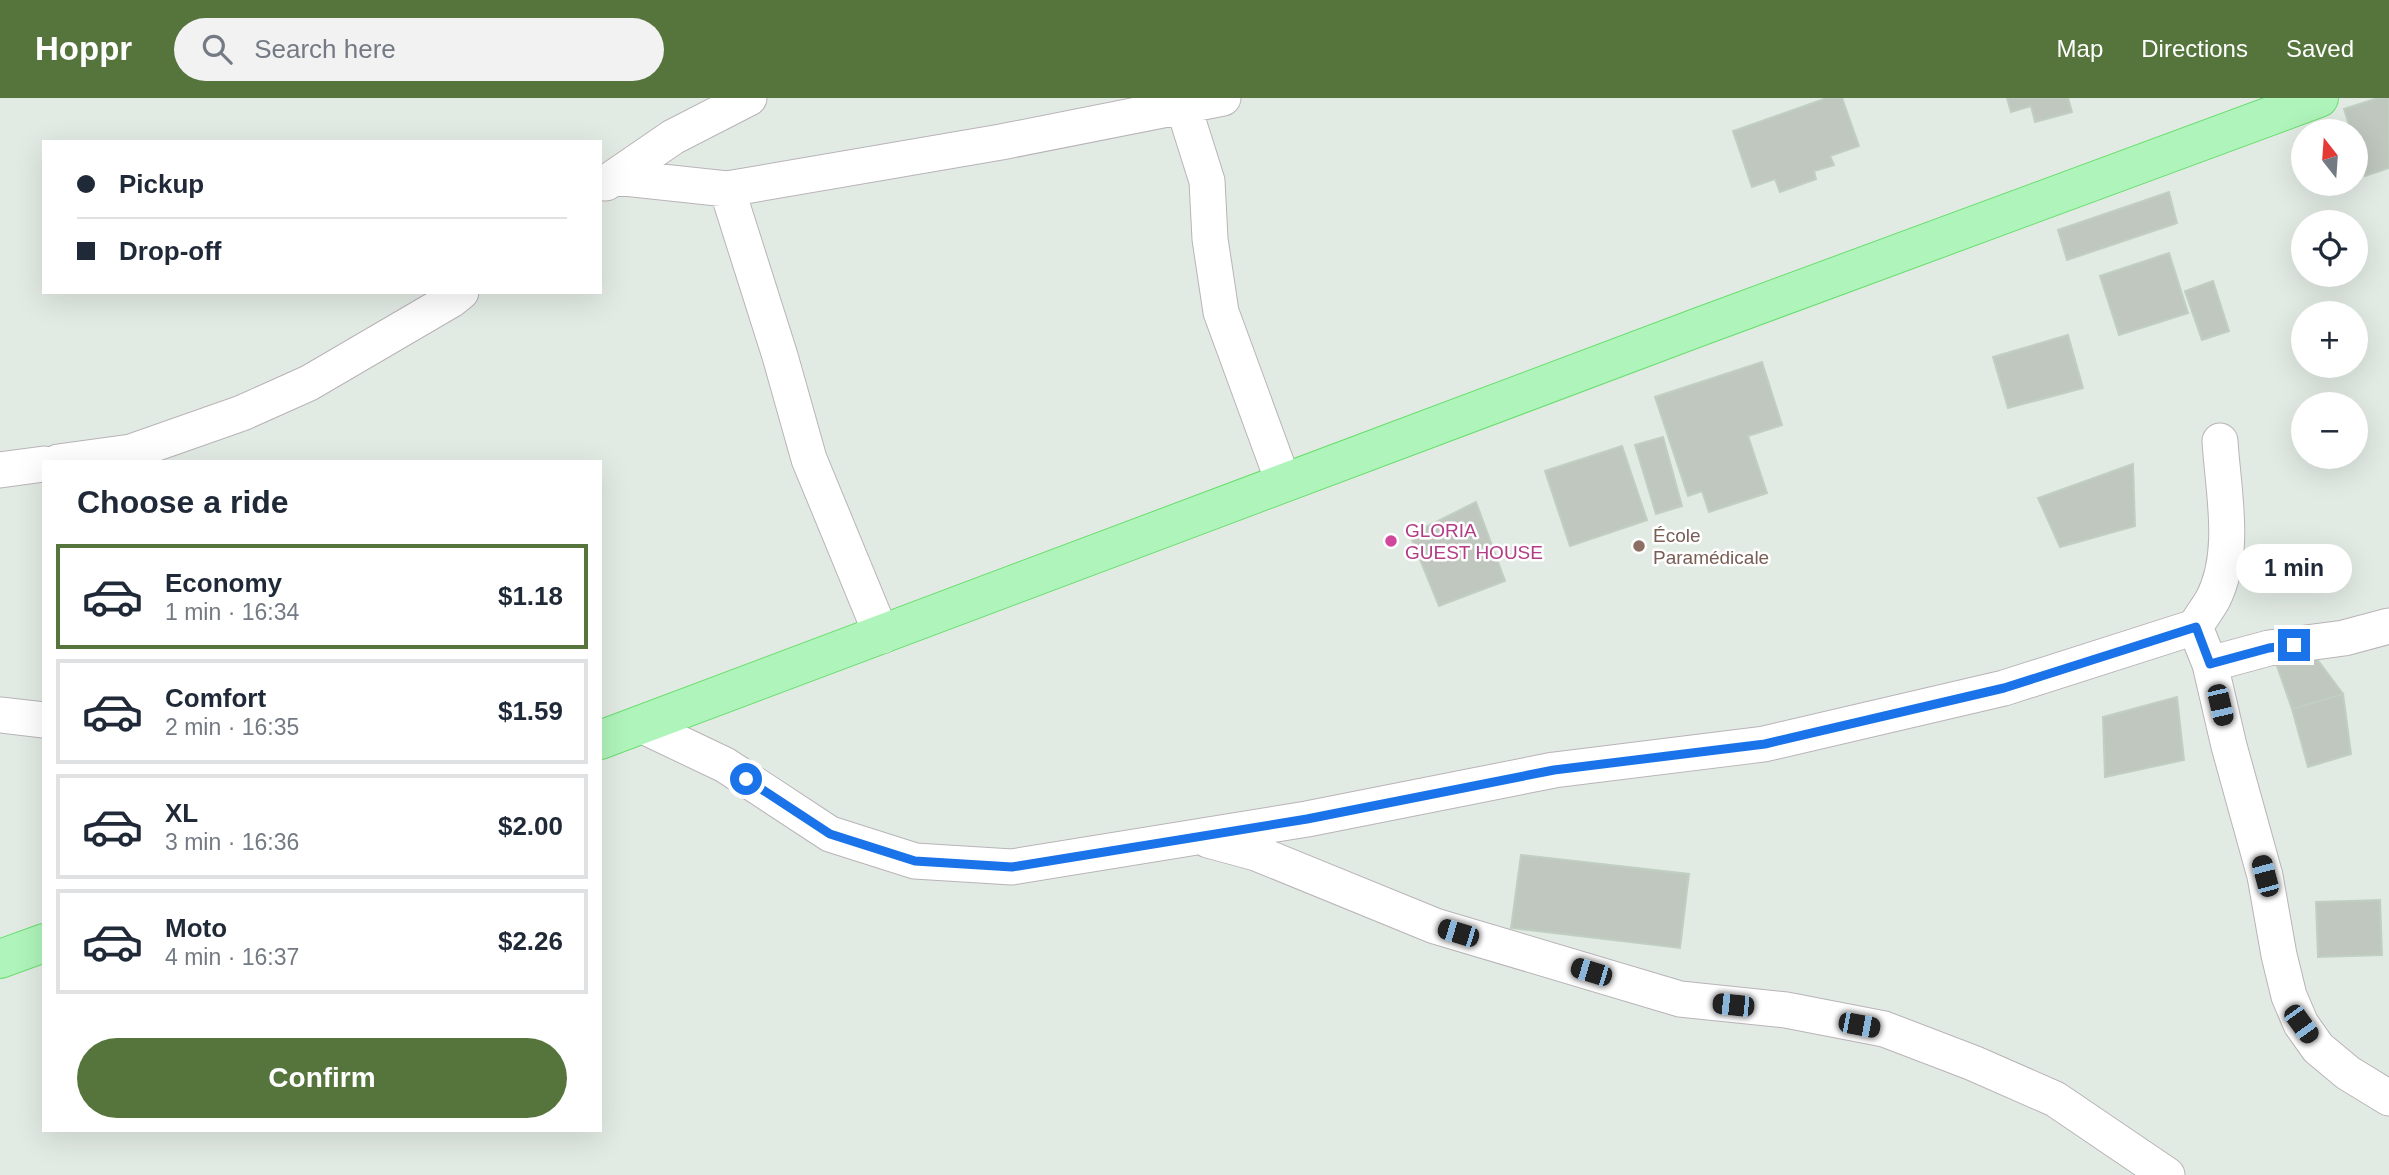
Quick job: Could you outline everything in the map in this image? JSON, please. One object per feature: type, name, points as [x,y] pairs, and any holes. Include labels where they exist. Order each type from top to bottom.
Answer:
[{"type":"main road","points":[[602,739],[1712,322],[2319,98]]},
{"type":"main road","points":[[0,959],[42,944]]},
{"type":"street","points":[[608,182],[673,137],[749,98]]},
{"type":"street","points":[[608,182],[727,189],[1001,142],[1223,98]]},
{"type":"street","points":[[1183,105],[1207,181],[1210,239],[1221,312],[1284,484]]},
{"type":"street","points":[[727,189],[780,356],[809,459],[882,636]]},
{"type":"street","points":[[73,460],[131,452],[242,412],[309,383],[458,294]]},
{"type":"street","points":[[641,726],[725,765],[830,834],[915,861],[1012,867],[1307,819],[1554,770],[1765,744],[2004,688],[2196,627],[2214,597],[2224,564],[2226,534],[2220,441]]},
{"type":"street","points":[[0,470],[42,464]]},
{"type":"street","points":[[2210,664],[2269,648],[2344,638],[2389,626]]},
{"type":"street","points":[[2196,627],[2210,664],[2229,746],[2265,876],[2289,996],[2301,1024],[2318,1048],[2347,1073],[2389,1098]]},
{"type":"street","points":[[0,715],[42,720]]},
{"type":"street","points":[[1198,837],[1256,853],[1436,926],[1681,999],[1786,1010],[1884,1030],[1973,1063],[2055,1099],[2167,1175]]},
{"type":"building","points":[[1827,98],[1842,98],[1859,146],[1830,156],[1834,165],[1814,171],[1816,179],[1780,192],[1775,179],[1752,187],[1733,131]]},
{"type":"building","points":[[2007,98],[2068,98],[2072,112],[2035,122],[2031,106],[2011,112]]},
{"type":"building","points":[[2378,98],[2389,98],[2389,168],[2368,175],[2368,119],[2347,119],[2344,109]]},
{"type":"building","points":[[2169,192],[2177,223],[2067,260],[2058,230]]},
{"type":"building","points":[[2169,253],[2188,313],[2119,335],[2100,276]]},
{"type":"building","points":[[2213,281],[2229,331],[2202,340],[2185,291]]},
{"type":"building","points":[[2068,335],[2083,388],[2008,408],[1993,357]]},
{"type":"building","points":[[1762,362],[1782,425],[1748,436],[1767,493],[1709,512],[1702,491],[1688,496],[1655,397]]},
{"type":"building","points":[[1663,437],[1682,506],[1656,514],[1635,445]]},
{"type":"building","points":[[1622,446],[1647,520],[1570,546],[1545,471]]},
{"type":"building","points":[[2133,464],[2135,526],[2060,547],[2038,498]]},
{"type":"building","points":[[1476,502],[1505,581],[1439,606],[1410,535]]},
{"type":"building","points":[[2317,659],[2343,694],[2292,709],[2277,666]]},
{"type":"building","points":[[2343,694],[2351,754],[2308,767],[2292,709]]},
{"type":"building","points":[[2177,697],[2184,760],[2105,777],[2103,717]]},
{"type":"building","points":[[1521,855],[1689,874],[1680,948],[1511,928]]},
{"type":"building","points":[[2380,900],[2382,955],[2318,957],[2316,902]]},
{"type":"place","name":"GLORIA GUEST HOUSE","points":[[1391,541]]},
{"type":"place","name":"École Paramédicale","points":[[1639,546]]},
{"type":"route","points":[[746,779],[830,834],[915,861],[1012,867],[1307,819],[1554,770],[1765,744],[2004,688],[2196,627],[2210,664],[2269,648],[2294,645]]}]
